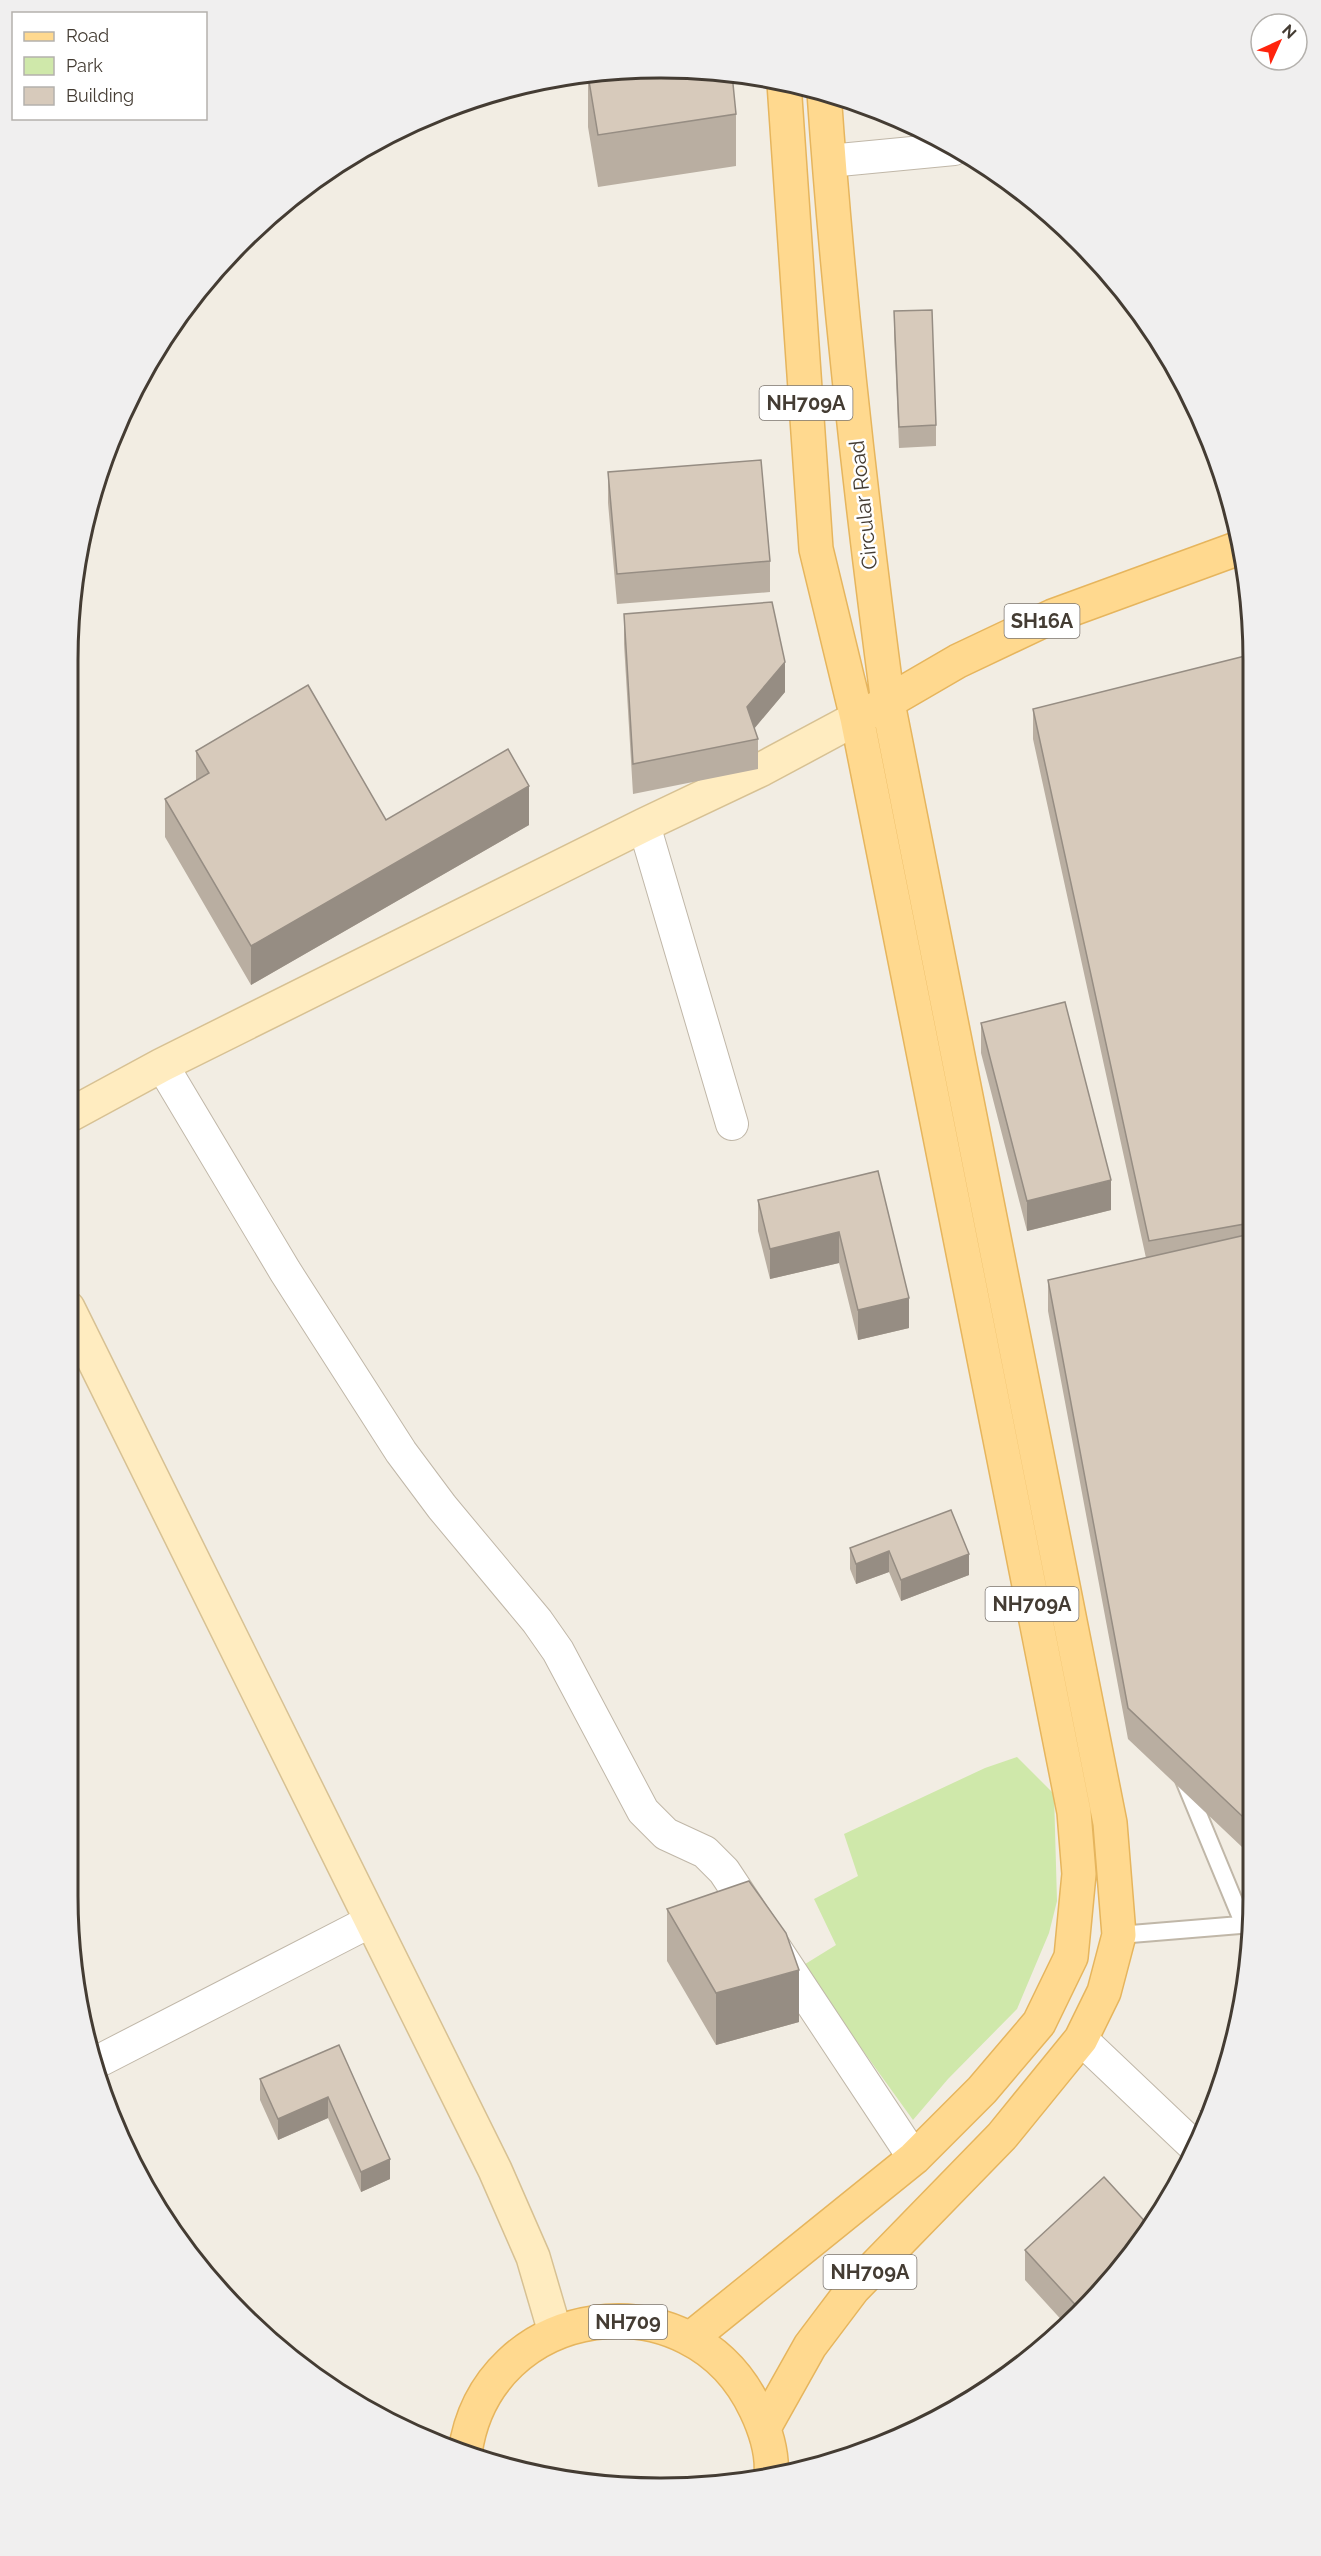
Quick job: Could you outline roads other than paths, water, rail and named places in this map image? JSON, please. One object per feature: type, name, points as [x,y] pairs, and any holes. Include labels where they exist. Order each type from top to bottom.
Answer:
[{"type":"main road","name":"NH709A","points":[[691,2338],[914,2158],[982,2090],[1039,2023],[1071,1957],[1079,1874],[1072,1801],[856,718],[816,549],[785,92]]},
{"type":"main road","name":"Circular Road","points":[[825,102],[866,540],[888,703]]},
{"type":"main road","name":"SH16A","points":[[856,718],[888,703],[958,661],[1053,616],[1233,550]]},
{"type":"main road","name":"NH709A","points":[[764,2428],[810,2346],[853,2289],[1002,2136],[1082,2039],[1104,1992],[1119,1935],[1110,1823],[888,703]]},
{"type":"main road","name":"NH709","points":[[466,2444],[468,2430],[487,2389],[517,2355],[555,2332],[600,2320],[646,2323],[691,2338],[722,2362],[747,2392],[764,2428],[770,2468]]},
{"type":"street","points":[[829,161],[943,151]]},
{"type":"street","points":[[78,1111],[162,1065],[644,825],[762,769],[856,718]]},
{"type":"street","points":[[644,825],[732,1124]]},
{"type":"street","points":[[162,1065],[285,1271],[401,1452],[442,1507],[537,1621],[558,1651],[643,1811],[666,1834],[705,1852],[724,1871],[914,2158]]},
{"type":"street","points":[[78,1328],[495,2170],[533,2257],[555,2332]]},
{"type":"street","points":[[102,2059],[371,1921]]},
{"type":"street","points":[[1082,2039],[1189,2141]]},
{"type":"lane","points":[[1177,1765],[1243,1912]]},
{"type":"lane","points":[[1119,1935],[1242,1924]]}]
